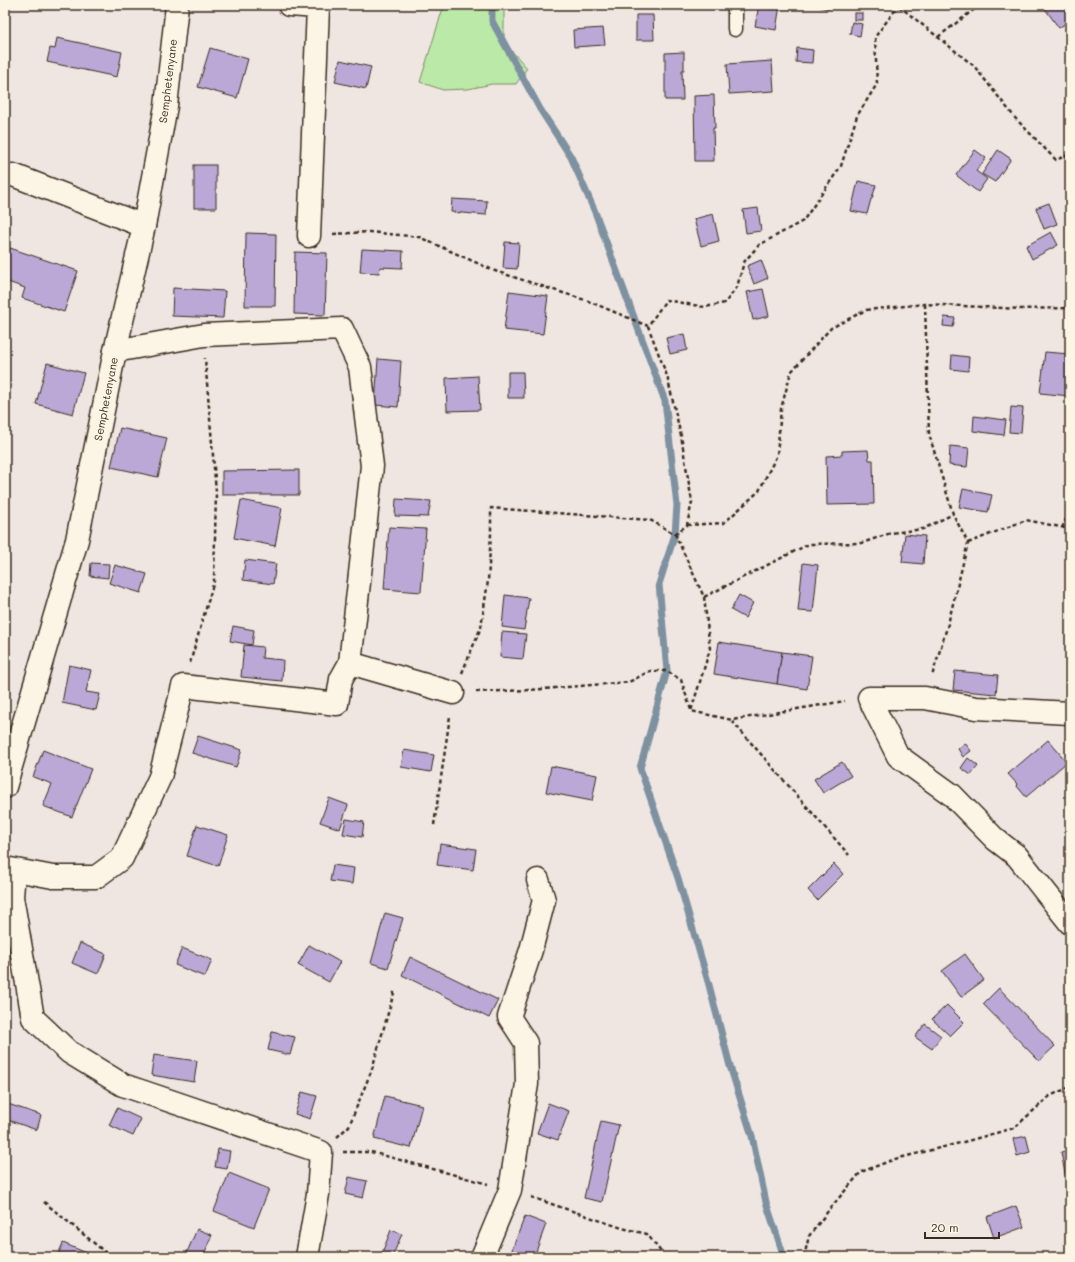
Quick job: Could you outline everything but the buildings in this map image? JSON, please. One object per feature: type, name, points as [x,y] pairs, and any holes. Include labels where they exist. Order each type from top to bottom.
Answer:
[{"type":"street","name":"Semphetenyane","points":[[6,782],[77,540],[115,351],[144,226],[166,106],[177,5]]},
{"type":"street","points":[[289,5],[318,7],[309,236]]},
{"type":"street","points":[[13,175],[144,226]]},
{"type":"street","points":[[115,351],[204,335],[342,329],[360,367],[372,466],[350,663],[341,679],[337,704],[184,686],[160,777],[122,858],[96,877],[54,877],[10,869],[12,897],[33,1018],[69,1052],[123,1085],[321,1152],[318,1194],[307,1257]]},
{"type":"street","points":[[350,663],[453,693]]},
{"type":"street","points":[[1070,713],[976,708],[925,698],[869,698],[898,756],[952,795],[995,839],[1017,856],[1070,923]]},
{"type":"street","points":[[482,1257],[510,1190],[526,1091],[526,1043],[509,1017],[531,950],[544,900],[538,880]]},
{"type":"lane","points":[[735,29],[736,5]]},
{"type":"path","points":[[938,37],[980,5]]},
{"type":"path","points":[[648,326],[666,300],[705,307],[725,303],[737,287],[744,262],[759,245],[803,221],[841,166],[857,116],[877,84],[875,38],[899,6],[974,66],[1016,119],[1056,160],[1070,154]]},
{"type":"path","points":[[309,236],[369,232],[419,237],[496,271],[588,301],[648,326],[667,376],[681,436],[692,502],[688,525]]},
{"type":"path","points":[[675,534],[688,525],[724,523],[759,491],[777,455],[781,409],[791,372],[831,328],[866,310],[924,304],[1020,309],[1070,308]]},
{"type":"path","points":[[924,304],[929,434],[954,514],[968,543],[948,624],[925,698]]},
{"type":"path","points":[[184,686],[214,581],[216,492],[204,335]]},
{"type":"path","points":[[434,825],[453,693],[481,627],[488,581],[491,508],[650,520],[675,534],[704,597],[710,649],[691,711]]},
{"type":"path","points":[[1062,528],[1070,511]]},
{"type":"path","points":[[704,597],[809,544],[862,543],[891,533],[923,529],[954,514]]},
{"type":"path","points":[[968,543],[1026,520],[1070,529]]},
{"type":"path","points":[[453,693],[530,690],[629,682],[650,671],[666,671],[681,680],[691,711]]},
{"type":"path","points":[[691,711],[732,720],[869,698]]},
{"type":"path","points":[[732,720],[849,855]]},
{"type":"path","points":[[321,1152],[349,1126],[372,1069],[395,989]]},
{"type":"path","points":[[804,1257],[809,1236],[861,1172],[895,1159],[1014,1128],[1050,1096],[1070,1087]]},
{"type":"path","points":[[44,1202],[111,1257]]},
{"type":"green space","points":[[444,5],[504,5],[504,42],[527,68],[516,84],[492,84],[468,89],[443,90],[420,82]]},
{"type":"waterway","points":[[492,5],[492,21],[540,109],[571,157],[595,212],[665,401],[677,505],[675,534],[659,584],[667,671],[640,768],[678,878],[709,985],[730,1066],[752,1136],[766,1202],[784,1257]]}]
